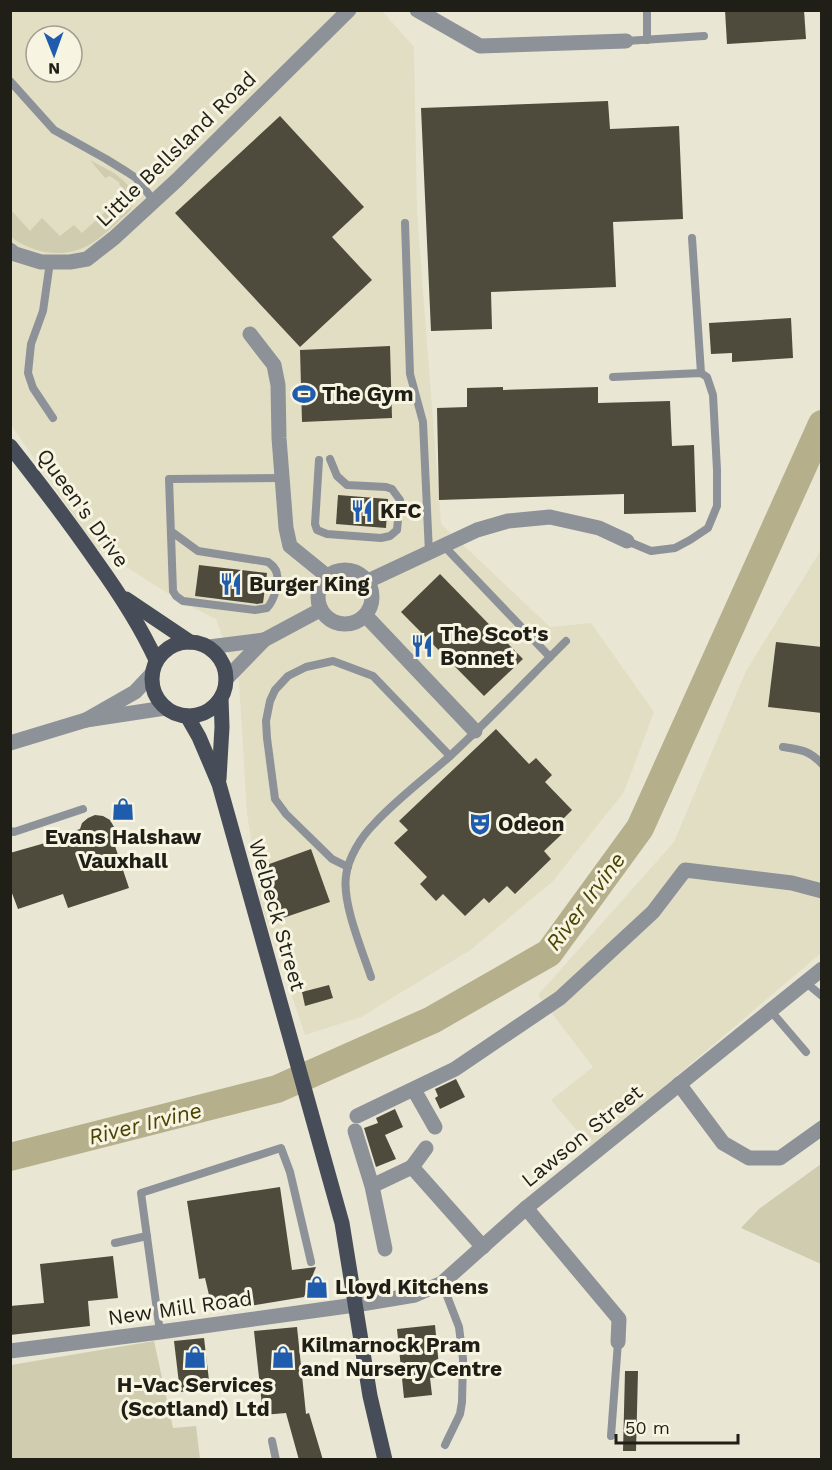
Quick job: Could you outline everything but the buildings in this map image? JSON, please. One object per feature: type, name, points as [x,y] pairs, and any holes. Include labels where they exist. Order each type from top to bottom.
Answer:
[{"type":"main road","name":"Queen's Drive","points":[[10,446],[76,532],[121,596],[147,640],[154,668]]},
{"type":"main road","name":"Queen's Drive","points":[[121,596],[190,642]]},
{"type":"main road","points":[[190,642],[200,643],[218,656],[224,667],[226,679],[221,698],[215,706],[197,716],[175,714],[165,708],[159,702],[152,685],[154,668],[162,652],[170,646],[190,642]]},
{"type":"main road","name":"Welbeck Street","points":[[219,784],[221,698]]},
{"type":"main road","name":"Welbeck Street","points":[[187,716],[199,737],[219,784],[342,1223],[355,1305]]},
{"type":"main road","points":[[355,1305],[370,1396],[385,1460]]},
{"type":"street","name":"Little Bellsland Road","points":[[12,254],[41,262],[87,260],[154,201],[349,10]]},
{"type":"street","points":[[417,10],[480,46],[626,41]]},
{"type":"street","points":[[250,334],[274,365],[278,385],[279,438],[286,528],[290,546],[327,576]]},
{"type":"street","points":[[368,581],[477,530],[508,521],[550,517],[599,528],[627,541]]},
{"type":"street","points":[[353,570],[368,581],[373,598],[366,616],[359,621],[342,625],[326,617],[320,610],[318,592],[327,576],[335,572],[353,570]]},
{"type":"street","points":[[226,679],[264,640],[320,610]]},
{"type":"street","points":[[366,616],[475,731]]},
{"type":"street","points":[[208,647],[264,640]]},
{"type":"street","points":[[86,720],[135,692],[154,668]]},
{"type":"street","points":[[10,743],[86,720],[165,708]]},
{"type":"street","points":[[385,1249],[356,1124],[455,1069],[560,998],[653,912],[685,870],[792,883],[822,891]]},
{"type":"street","name":"Lawson Street","points":[[355,1305],[415,1295],[442,1283],[526,1208],[822,969]]},
{"type":"street","points":[[679,1084],[723,1143],[749,1158],[780,1158],[822,1128]]},
{"type":"street","points":[[414,1090],[435,1127]]},
{"type":"street","points":[[372,1186],[412,1167],[426,1148]]},
{"type":"street","points":[[412,1167],[483,1247]]},
{"type":"street","points":[[526,1208],[619,1319],[618,1342]]},
{"type":"street","name":"New Mill Road","points":[[10,1351],[355,1305]]},
{"type":"lane","points":[[647,10],[647,40]]},
{"type":"lane","points":[[626,41],[705,36]]},
{"type":"lane","points":[[10,81],[54,130],[136,178],[154,201]]},
{"type":"lane","points":[[405,223],[410,374],[423,422],[429,553]]},
{"type":"lane","points":[[692,238],[701,373]]},
{"type":"lane","points":[[50,262],[43,311],[31,344],[28,373],[33,388],[53,418]]},
{"type":"lane","points":[[613,377],[701,373],[707,377],[713,395],[717,506],[708,528],[675,548],[651,551],[627,541]]},
{"type":"lane","points":[[319,460],[315,524],[317,530],[327,534],[381,538],[390,536],[397,530],[400,500],[392,489],[347,485],[337,476],[330,459]]},
{"type":"lane","points":[[172,532],[198,551],[268,562],[273,565],[278,575],[274,600],[267,608],[262,610],[183,601],[176,596],[173,591],[169,479],[282,478]]},
{"type":"lane","points":[[444,546],[550,657]]},
{"type":"lane","points":[[371,977],[345,891],[348,867],[364,836],[374,824],[513,696],[566,641]]},
{"type":"lane","points":[[348,867],[332,859],[286,814],[275,799],[266,721],[274,690],[288,676],[306,667],[333,662],[373,676],[450,756]]},
{"type":"lane","points":[[783,747],[804,750],[822,764]]},
{"type":"lane","points":[[10,831],[14,832],[83,809]]},
{"type":"lane","points":[[806,982],[822,996]]},
{"type":"lane","points":[[770,1010],[806,1052]]},
{"type":"lane","points":[[160,1332],[141,1193],[280,1149],[290,1172],[311,1262]]},
{"type":"lane","points":[[115,1243],[147,1236]]},
{"type":"lane","points":[[442,1283],[459,1327],[463,1359],[460,1414],[445,1445]]},
{"type":"lane","points":[[611,1436],[618,1342]]},
{"type":"lane","points":[[272,1441],[276,1460]]},
{"type":"shaded area","points":[[10,11],[382,11],[414,47],[417,213],[441,524],[550,627],[591,623],[654,712],[624,792],[553,881],[472,949],[361,1017],[305,1035],[260,901],[247,813],[239,682],[216,619],[180,601],[96,548],[11,425]]},
{"type":"shaded area","points":[[90,160],[115,174],[129,186],[133,202],[130,211],[88,246],[65,253],[43,252],[11,237],[11,210],[30,231],[42,218],[60,236],[74,225],[82,233],[126,193],[120,183],[110,176],[105,178]]},
{"type":"shaded area","points":[[821,550],[821,953],[592,1148],[551,1100],[593,1067],[538,995],[674,842],[746,671]]},
{"type":"shaded area","points":[[821,1164],[821,1264],[741,1228],[759,1209]]},
{"type":"shaded area","points":[[154,1341],[173,1428],[196,1426],[200,1459],[11,1459],[11,1365]]},
{"type":"waterway","name":"River Irvine","points":[[10,1157],[277,1089],[432,1020],[549,953],[640,828],[822,424]]},
{"type":"place","name":"The Gym","points":[[304,394]]},
{"type":"place","name":"KFC","points":[[362,511]]},
{"type":"place","name":"Burger King","points":[[231,584]]},
{"type":"place","name":"The Scot's Bonnet","points":[[422,646]]},
{"type":"place","name":"Evans Halshaw Vauxhall","points":[[123,809]]},
{"type":"place","name":"Odeon","points":[[480,824]]},
{"type":"place","name":"Lloyd Kitchens","points":[[317,1287]]},
{"type":"place","name":"H-Vac Services (Scotland) Ltd","points":[[195,1357]]},
{"type":"place","name":"Kilmarnock Pram and Nursery Centre","points":[[283,1357]]}]
